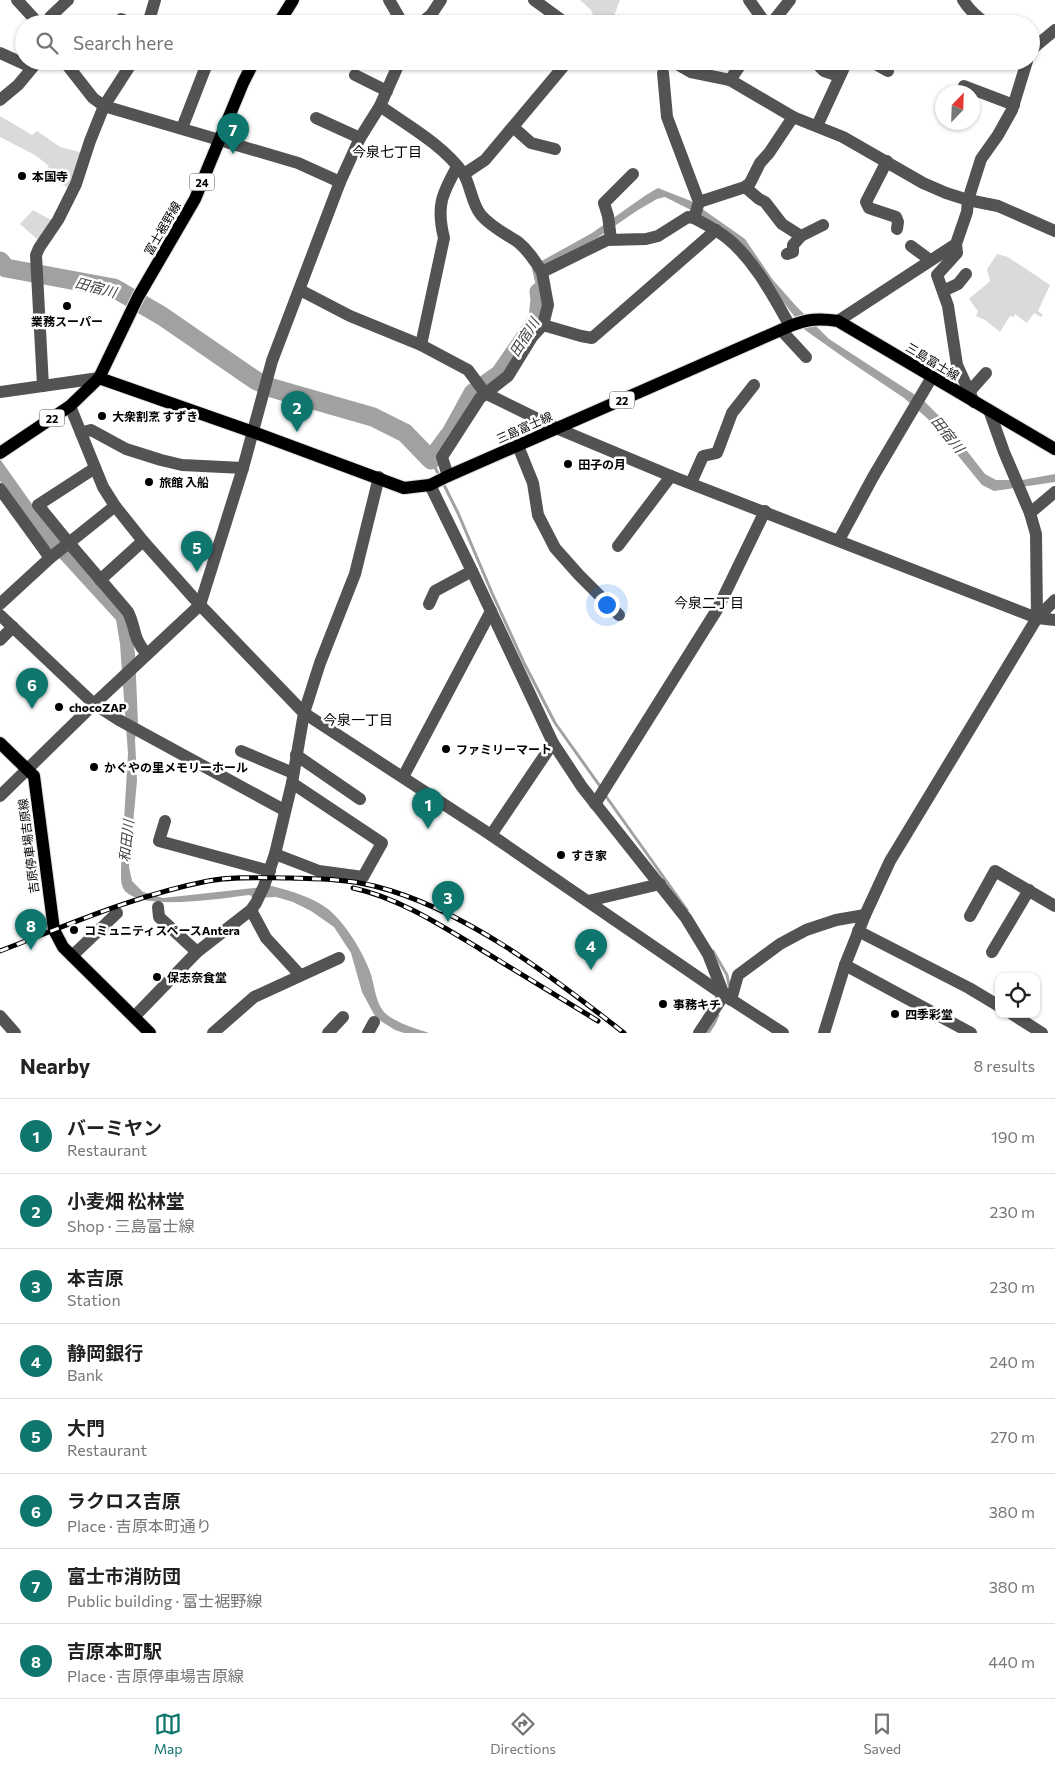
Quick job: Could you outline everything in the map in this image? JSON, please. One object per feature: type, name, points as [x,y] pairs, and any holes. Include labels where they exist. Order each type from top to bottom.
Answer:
[{"type":"main road","points":[[284,15],[294,0]]},
{"type":"main road","name":"富士裾野線","points":[[99,378],[137,300],[195,199],[250,70]]},
{"type":"main road","name":"三島富士線","points":[[99,378],[379,477],[404,488],[432,484],[789,326],[823,319],[838,321],[932,377],[972,397],[989,410],[1055,449]]},
{"type":"main road","name":"22","points":[[0,452],[70,406],[99,378]]},
{"type":"main road","points":[[0,743],[27,769]]},
{"type":"main road","name":"吉原停車場吉原線","points":[[27,769],[34,776],[54,930],[63,947],[150,1033]]},
{"type":"street","points":[[17,0],[37,15]]},
{"type":"street","points":[[50,15],[68,0]]},
{"type":"street","points":[[151,15],[155,0]]},
{"type":"street","points":[[389,0],[398,15]]},
{"type":"street","points":[[431,15],[442,0]]},
{"type":"street","points":[[534,0],[555,15]]},
{"type":"street","points":[[749,0],[760,15]]},
{"type":"street","points":[[778,15],[790,0]]},
{"type":"street","points":[[963,0],[966,7],[975,15]]},
{"type":"street","points":[[1040,42],[1055,30]]},
{"type":"street","points":[[0,53],[15,58]]},
{"type":"street","points":[[0,100],[18,85],[30,70]]},
{"type":"street","points":[[71,70],[93,98],[104,106],[298,163],[340,182]]},
{"type":"street","points":[[43,386],[36,255],[58,220],[76,184],[104,106],[126,70]]},
{"type":"street","points":[[182,128],[205,70]]},
{"type":"street","points":[[0,796],[94,704],[200,605],[243,468],[272,361],[340,182],[360,138],[380,106],[395,70]]},
{"type":"street","points":[[421,345],[444,238],[440,216],[444,190],[461,171],[485,160],[560,70]]},
{"type":"street","points":[[688,70],[730,80],[793,117],[843,137],[923,183],[968,200],[998,206],[1055,231]]},
{"type":"street","points":[[730,80],[737,70]]},
{"type":"street","points":[[823,70],[840,76]]},
{"type":"street","points":[[818,126],[843,70]]},
{"type":"street","points":[[972,397],[958,365],[948,306],[937,275],[958,253],[956,244],[967,212],[968,200],[981,159],[998,135],[1014,105],[1024,70]]},
{"type":"street","points":[[663,73],[667,117],[699,203],[694,218]]},
{"type":"street","points":[[355,75],[386,91]]},
{"type":"street","points":[[980,92],[1014,105]]},
{"type":"street","points":[[380,106],[432,141],[461,171],[472,199],[481,215],[534,258],[542,272],[548,305],[543,325],[532,337],[508,376],[480,398],[442,457],[448,476]]},
{"type":"street","points":[[699,203],[745,187],[750,183],[760,163],[793,117]]},
{"type":"street","points":[[316,118],[360,138]]},
{"type":"street","points":[[513,127],[531,143],[555,149]]},
{"type":"street","points":[[887,161],[866,202],[869,208],[896,217],[898,222],[897,228]]},
{"type":"street","points":[[610,237],[608,216],[604,203],[633,174]]},
{"type":"street","points":[[745,187],[764,202],[782,224],[801,236]]},
{"type":"street","points":[[542,272],[610,237],[646,239],[658,236],[688,217],[694,218],[728,238],[744,255],[768,288],[806,357]]},
{"type":"street","points":[[787,254],[793,252],[793,245],[801,236],[823,225]]},
{"type":"street","points":[[543,325],[592,338],[716,230]]},
{"type":"street","points":[[838,321],[956,244]]},
{"type":"street","points":[[911,246],[930,260]]},
{"type":"street","points":[[943,291],[958,284],[966,274]]},
{"type":"street","points":[[300,290],[350,316],[421,345],[468,370],[485,393],[556,428],[691,484],[765,511],[1037,618],[1055,620]]},
{"type":"street","points":[[972,397],[986,373]]},
{"type":"street","points":[[839,540],[873,477],[932,377]]},
{"type":"street","points":[[0,392],[99,378]]},
{"type":"street","points":[[691,484],[702,456],[717,453],[732,413],[754,385]]},
{"type":"street","points":[[70,406],[103,487],[115,506],[143,541],[200,605],[304,713],[491,835],[728,998],[783,1033]]},
{"type":"street","points":[[989,410],[1030,513],[1036,534],[1037,618]]},
{"type":"street","points":[[81,433],[91,430],[126,449],[168,462],[182,465],[243,468]]},
{"type":"street","points":[[518,446],[533,483],[538,515],[555,548],[619,615]]},
{"type":"street","points":[[95,468],[38,504],[68,544],[128,612],[133,621],[139,646],[147,654]]},
{"type":"street","points":[[618,546],[671,476]]},
{"type":"street","points":[[134,1016],[197,952],[253,906],[264,886],[275,854],[304,713],[320,663],[355,574],[379,477]]},
{"type":"street","points":[[432,484],[553,743],[595,804],[686,918],[708,954],[728,998]]},
{"type":"street","points":[[0,489],[52,557]]},
{"type":"street","points":[[1030,513],[1055,492]]},
{"type":"street","points":[[0,604],[52,557],[115,506]]},
{"type":"street","points":[[595,804],[718,608],[765,511]]},
{"type":"street","points":[[100,580],[143,541]]},
{"type":"street","points":[[429,604],[435,591],[472,570]]},
{"type":"street","points":[[824,1033],[844,965],[864,915],[890,861],[1037,618],[1055,600]]},
{"type":"street","points":[[403,777],[491,611]]},
{"type":"street","points":[[0,615],[94,704],[119,720],[284,810]]},
{"type":"street","points":[[0,640],[13,627]]},
{"type":"street","points":[[491,835],[553,743]]},
{"type":"street","points":[[241,751],[292,778],[382,843],[363,877],[319,871],[275,854]]},
{"type":"street","points":[[296,754],[360,799]]},
{"type":"street","points":[[165,821],[159,841],[270,871]]},
{"type":"street","points":[[970,916],[995,871],[1055,906]]},
{"type":"street","points":[[588,901],[660,884]]},
{"type":"street","points":[[992,952],[1029,890]]},
{"type":"street","points":[[253,906],[266,938],[300,975]]},
{"type":"street","points":[[158,907],[159,917],[197,952]]},
{"type":"street","points":[[72,956],[117,914]]},
{"type":"street","points":[[699,1033],[728,998],[738,975],[780,944],[806,930],[836,920],[864,915]]},
{"type":"street","points":[[858,931],[970,988],[995,1004]]},
{"type":"street","points":[[213,1033],[254,997],[339,958]]},
{"type":"street","points":[[844,965],[971,1033]]},
{"type":"street","points":[[0,1016],[15,1033]]},
{"type":"street","points":[[328,1033],[343,1017]]},
{"type":"street","points":[[1018,1018],[1042,1033]]},
{"type":"shaded area","points":[[580,0],[620,0],[614,15],[593,15],[591,10]]},
{"type":"shaded area","points":[[0,116],[32,135],[37,131],[60,147],[84,153],[68,188],[44,173],[49,166],[35,155],[0,137]]},
{"type":"shaded area","points":[[33,210],[51,220],[38,240],[20,224]]},
{"type":"shaded area","points":[[997,254],[1008,257],[1050,285],[1038,311],[1043,315],[1041,317],[1034,313],[1027,323],[1015,314],[1014,317],[1010,316],[1000,332],[985,320],[976,316],[978,311],[969,299],[990,281],[987,269]]},
{"type":"water","points":[[658,188],[691,201],[745,239],[773,280],[829,339],[923,400],[942,419],[985,474],[996,480],[1022,480],[1055,474],[1055,482],[994,491],[982,485],[928,419],[904,398],[805,330],[770,285],[697,213],[665,197],[657,199],[638,210],[597,238],[542,266],[542,307],[540,319],[536,316],[539,298],[532,269],[538,263],[592,233]]},
{"type":"water","name":"和田川","points":[[0,459],[34,507],[124,613],[131,627],[135,653],[138,724],[135,739],[137,781],[129,867],[132,881],[143,892],[163,898],[272,886],[294,892],[315,901],[334,915],[362,953],[371,974],[376,997],[384,1012],[399,1022],[429,1033],[404,1033],[395,1030],[376,1018],[362,992],[351,953],[334,927],[311,911],[293,902],[276,897],[253,898],[250,895],[186,902],[150,901],[136,898],[124,890],[121,881],[121,869],[128,754],[120,644],[116,620],[31,527],[0,481]]},
{"type":"waterway","name":"田宿川","points":[[0,261],[6,268],[114,288],[162,316],[255,380],[272,388],[373,417],[405,433],[431,460],[451,433],[473,393],[500,374],[538,319],[539,292]]},
{"type":"waterway","points":[[431,460],[440,477]]},
{"type":"waterway","points":[[443,483],[524,663],[555,723],[602,789]]},
{"type":"waterway","points":[[605,795],[687,910]]},
{"type":"waterway","points":[[713,951],[727,975],[729,985]]},
{"type":"waterway","points":[[708,1033],[718,1015]]},
{"type":"railway","points":[[0,951],[128,902],[208,881],[229,878],[260,878],[322,879],[354,882],[407,896],[441,910],[473,927],[568,989],[624,1033]]},
{"type":"railway","points":[[353,888],[387,898],[419,913],[598,1021]]},
{"type":"place","name":"富士市消防団","points":[[233,154]]},
{"type":"place","name":"本国寺","points":[[22,176]]},
{"type":"place","name":"業務スーパー","points":[[67,306]]},
{"type":"place","name":"大衆割烹 すずき","points":[[102,416]]},
{"type":"place","name":"小麦畑 松林堂","points":[[297,432]]},
{"type":"place","name":"田子の月","points":[[568,464]]},
{"type":"place","name":"旅館 入船","points":[[149,482]]},
{"type":"place","name":"大門","points":[[197,572]]},
{"type":"place","name":"chocoZAP","points":[[59,707]]},
{"type":"place","name":"ラクロス吉原","points":[[32,709]]},
{"type":"place","name":"ファミリーマート","points":[[446,749]]},
{"type":"place","name":"かぐやの里メモリーホール","points":[[94,767]]},
{"type":"place","name":"バーミヤン","points":[[428,829]]},
{"type":"place","name":"すき家","points":[[561,855]]},
{"type":"place","name":"本吉原","points":[[448,922]]},
{"type":"place","name":"コミュニティスペースAntera","points":[[74,930]]},
{"type":"place","name":"吉原本町駅","points":[[31,950]]},
{"type":"place","name":"静岡銀行","points":[[591,970]]},
{"type":"place","name":"保志奈食堂","points":[[157,977]]},
{"type":"place","name":"事務キチ","points":[[663,1004]]},
{"type":"place","name":"四季彩堂","points":[[895,1014]]},
{"type":"district","name":"今泉七丁目","points":[[387,151]]},
{"type":"district","name":"今泉二丁目","points":[[709,602]]},
{"type":"district","name":"今泉一丁目","points":[[358,719]]}]
